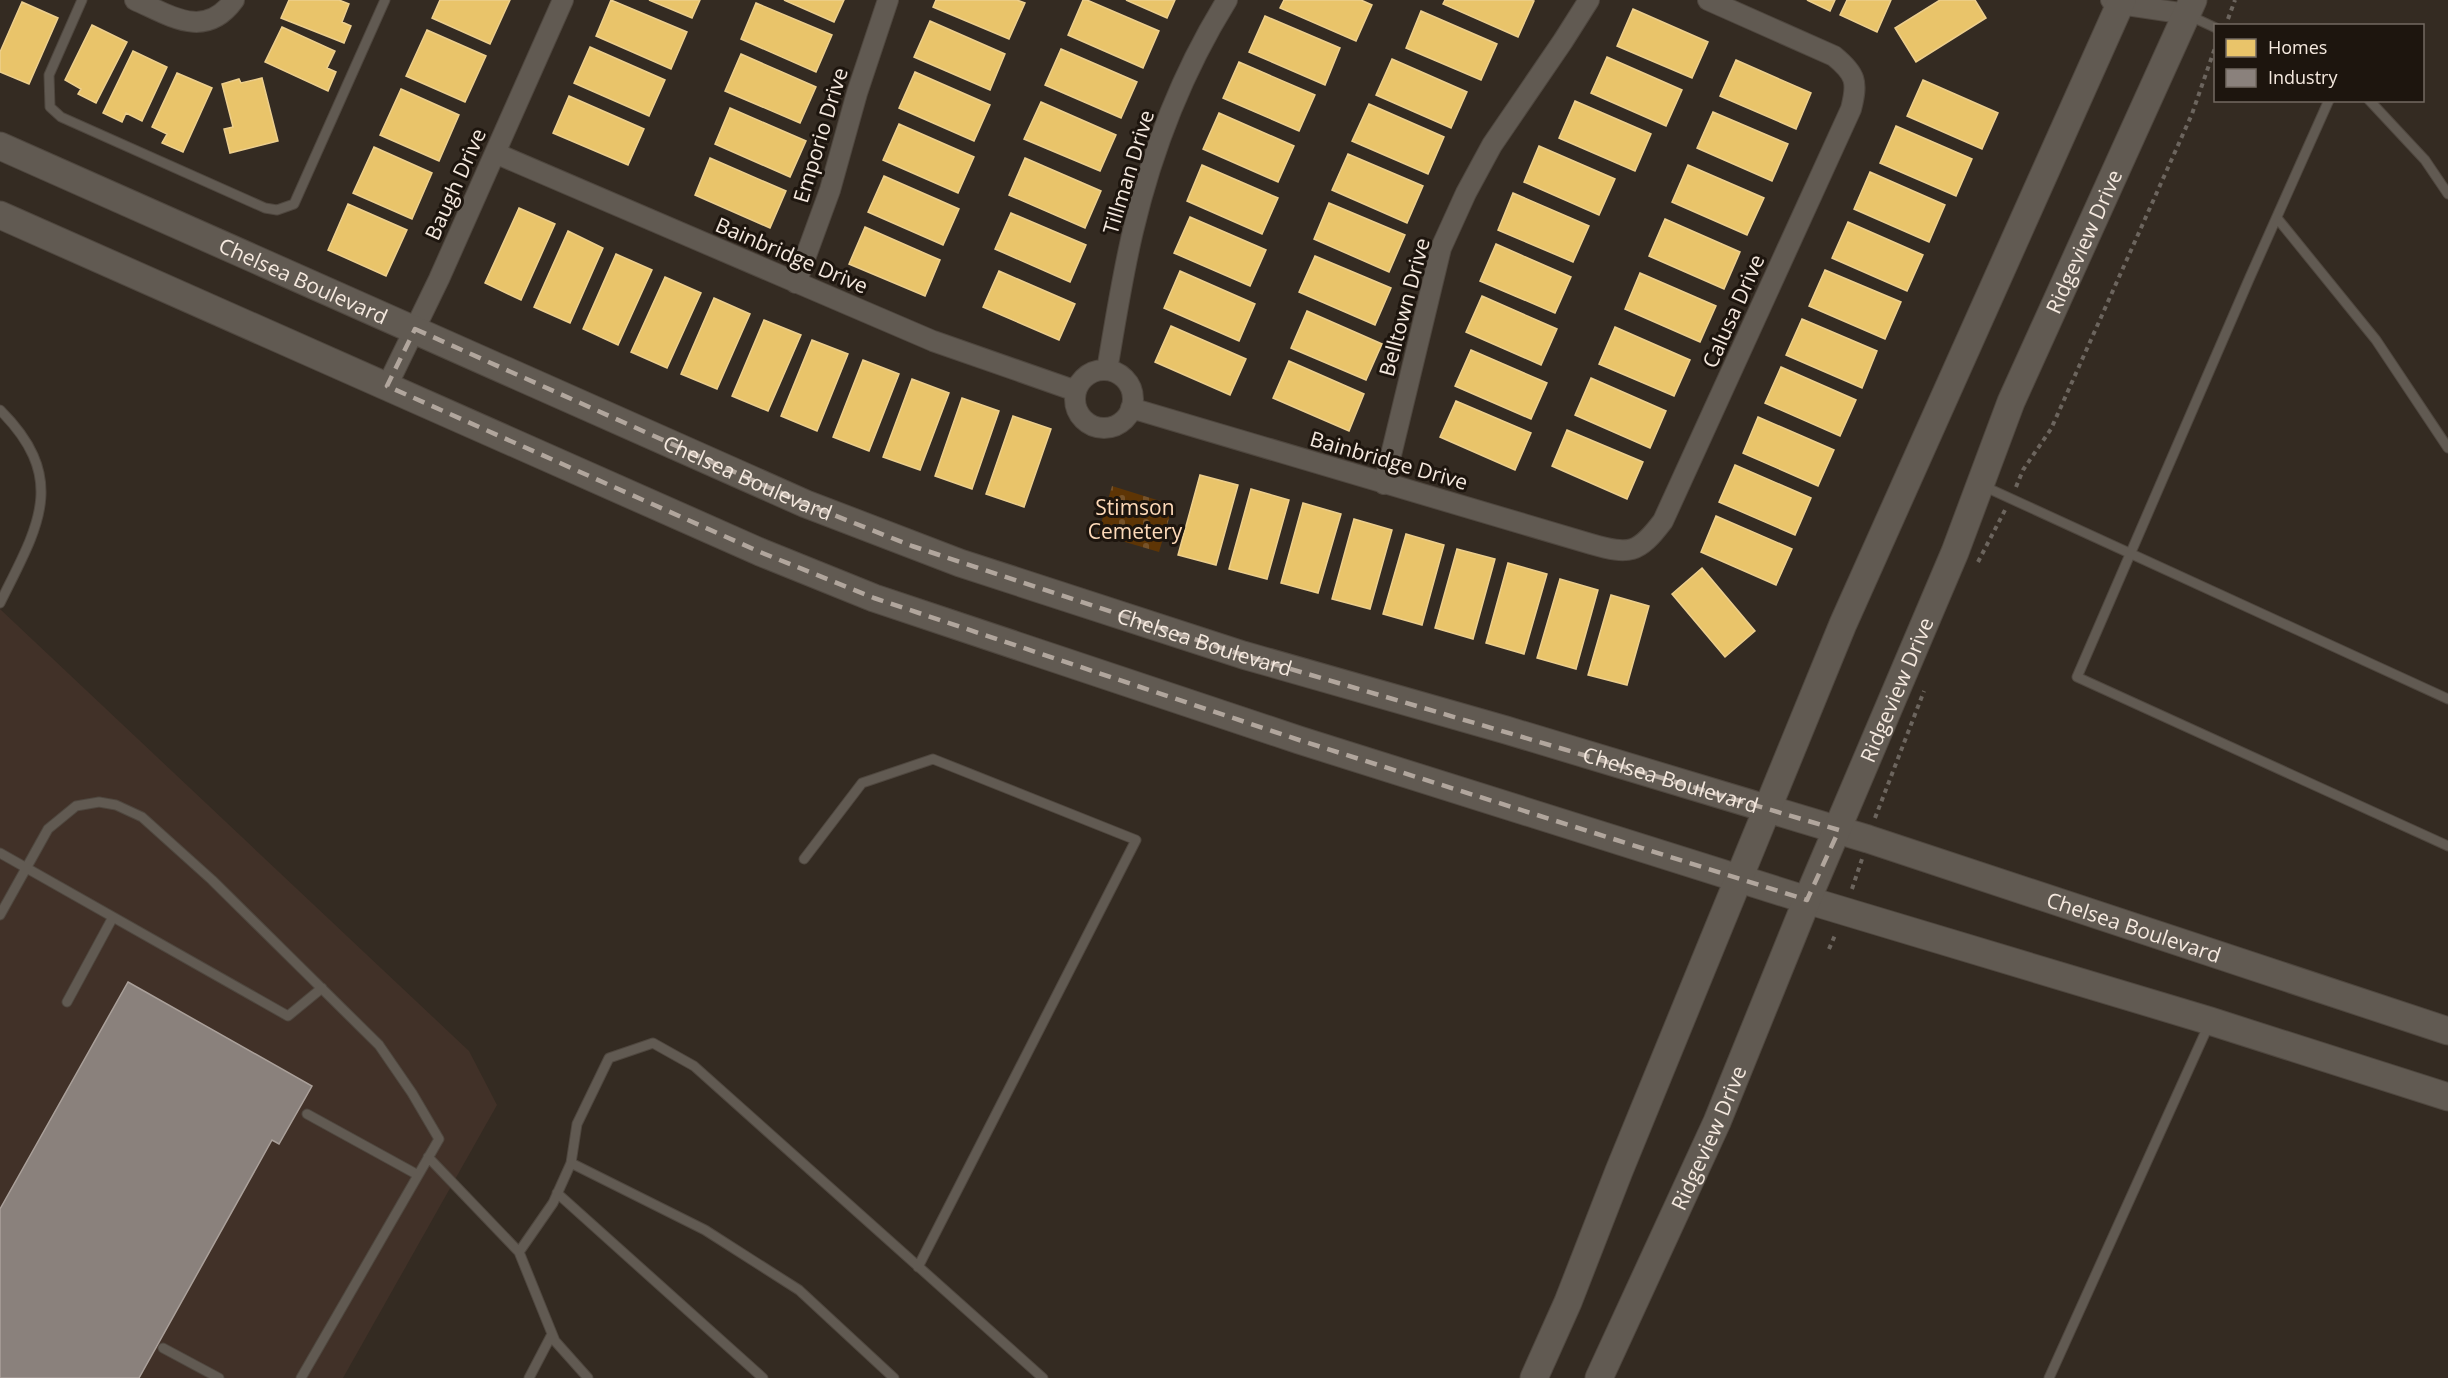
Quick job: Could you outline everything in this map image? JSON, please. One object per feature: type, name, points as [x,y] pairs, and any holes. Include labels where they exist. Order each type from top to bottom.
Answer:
[{"type":"main road","points":[[1534,1378],[1568,1302],[1619,1171],[1843,624],[2117,1]]},
{"type":"main road","name":"Ridgeview Drive","points":[[1599,1378],[1717,1122],[1807,900],[1839,830],[1955,552],[2011,402],[2183,5]]},
{"type":"main road","name":"Chelsea Boulevard","points":[[0,146],[806,504],[912,546],[1254,658],[1506,730],[1839,830],[2448,1030]]},
{"type":"main road","points":[[0,215],[760,552],[874,598],[1299,740],[1807,900],[2210,1021],[2448,1097]]},
{"type":"street","points":[[135,0],[184,22],[199,23],[214,19],[227,10],[234,0]]},
{"type":"street","name":"Baugh Drive","points":[[387,386],[415,329],[563,0]]},
{"type":"street","name":"Emporio Drive","points":[[796,283],[830,190],[857,93],[888,0]]},
{"type":"street","name":"Tillman Drive","points":[[1107,370],[1133,232],[1152,162],[1185,77],[1227,0]]},
{"type":"street","name":"Belltown Drive","points":[[1384,483],[1441,248],[1466,193],[1492,145],[1589,0]]},
{"type":"street","points":[[1708,0],[1748,8]]},
{"type":"street","points":[[2117,1],[2183,5]]},
{"type":"street","name":"Calusa Drive","points":[[1634,550],[1650,539],[1663,521],[1851,109],[1855,93],[1855,80],[1848,68],[1834,56],[1748,8]]},
{"type":"street","name":"Bainbridge Drive","points":[[495,153],[933,341],[1076,391]]},
{"type":"street","points":[[1107,370],[1120,374],[1127,380],[1133,399],[1131,408],[1120,423],[1111,427],[1092,426],[1078,413],[1075,404],[1076,391],[1084,377],[1092,372],[1107,370]]},
{"type":"street","name":"Bainbridge Drive","points":[[1131,408],[1614,550],[1634,550]]},
{"type":"lane","points":[[82,0],[49,75],[50,107],[61,117],[266,208],[277,210],[294,204],[385,0]]},
{"type":"lane","points":[[2183,5],[2214,27]]},
{"type":"lane","points":[[2328,102],[2077,677],[2448,846]]},
{"type":"lane","points":[[2371,102],[2425,160],[2448,194]]},
{"type":"lane","points":[[2277,218],[2376,340],[2448,448]]},
{"type":"lane","points":[[0,410],[26,439],[42,484],[35,530],[0,603]]},
{"type":"lane","points":[[1980,484],[2448,699]]},
{"type":"lane","points":[[804,859],[862,783],[933,759],[1137,840],[918,1267]]},
{"type":"lane","points":[[0,915],[48,829],[76,806],[99,802],[116,805],[142,817],[166,837],[322,988],[379,1045],[412,1093],[439,1139],[301,1378]]},
{"type":"lane","points":[[0,853],[288,1016],[322,988]]},
{"type":"lane","points":[[67,1002],[113,917]]},
{"type":"lane","points":[[2049,1378],[2210,1021]]},
{"type":"lane","points":[[519,1252],[553,1203],[571,1163],[577,1124],[609,1058],[653,1043],[694,1066],[1042,1378]]},
{"type":"lane","points":[[307,1114],[418,1175]]},
{"type":"lane","points":[[428,1157],[519,1252],[555,1341],[588,1378]]},
{"type":"lane","points":[[571,1163],[705,1230],[799,1290],[894,1378]]},
{"type":"lane","points":[[557,1193],[656,1279],[763,1378]]},
{"type":"lane","points":[[529,1378],[552,1334]]},
{"type":"lane","points":[[163,1348],[219,1378]]},
{"type":"path","points":[[2226,24],[2235,0]]},
{"type":"highlighted area","points":[[415,329],[806,504],[912,546],[1243,655],[1839,830],[1807,900],[1299,740],[874,598],[760,552],[387,386]]},
{"type":"shaded area","points":[[0,609],[469,1051],[497,1105],[343,1378],[0,1378]]},
{"type":"green space","name":"Stimson Cemetery","points":[[1112,486],[1173,505],[1159,552],[1098,534]]},
{"type":"building: Homes","points":[[289,0],[339,0],[349,4],[342,22],[351,26],[344,43],[281,18]]},
{"type":"building: Homes","points":[[440,0],[510,0],[490,44],[432,18]]},
{"type":"building: Homes","points":[[611,0],[687,32],[671,69],[596,36]]},
{"type":"building: Homes","points":[[649,0],[700,0],[692,18]]},
{"type":"building: Homes","points":[[784,0],[844,0],[834,22]]},
{"type":"building: Homes","points":[[936,0],[1017,0],[1025,3],[1009,39],[933,7]]},
{"type":"building: Homes","points":[[1083,0],[1159,31],[1143,68],[1068,35]]},
{"type":"building: Homes","points":[[1126,0],[1175,0],[1167,18]]},
{"type":"building: Homes","points":[[1284,0],[1361,0],[1372,5],[1356,41],[1280,8]]},
{"type":"building: Homes","points":[[1445,0],[1534,1],[1518,37],[1443,4]]},
{"type":"building: Homes","points":[[1807,0],[1835,0],[1830,11]]},
{"type":"building: Homes","points":[[1847,0],[1891,0],[1877,32],[1840,15]]},
{"type":"building: Homes","points":[[1940,0],[1975,0],[1986,18],[1916,62],[1895,28]]},
{"type":"building: Homes","points":[[22,2],[58,18],[29,84],[0,72],[0,52]]},
{"type":"building: Homes","points":[[756,3],[832,35],[816,72],[741,39]]},
{"type":"building: Homes","points":[[1633,9],[1708,42],[1692,78],[1617,46]]},
{"type":"building: Homes","points":[[1421,11],[1497,44],[1481,80],[1406,48]]},
{"type":"building: Homes","points":[[1265,16],[1340,48],[1325,85],[1249,52]]},
{"type":"building: Homes","points":[[930,21],[1005,54],[990,90],[914,57]]},
{"type":"building: Homes","points":[[92,25],[127,42],[96,103],[78,94],[81,89],[65,80]]},
{"type":"building: Homes","points":[[282,27],[335,51],[327,68],[336,72],[328,91],[265,62]]},
{"type":"building: Homes","points":[[427,30],[486,56],[465,102],[406,76]]},
{"type":"building: Homes","points":[[590,47],[665,80],[649,116],[574,83]]},
{"type":"building: Homes","points":[[1061,49],[1137,82],[1121,118],[1045,85]]},
{"type":"building: Homes","points":[[133,51],[167,67],[142,121],[126,113],[122,122],[103,113]]},
{"type":"building: Homes","points":[[741,54],[816,87],[800,123],[725,91]]},
{"type":"building: Homes","points":[[1607,57],[1682,90],[1666,126],[1591,93]]},
{"type":"building: Homes","points":[[1392,59],[1467,92],[1451,128],[1376,95]]},
{"type":"building: Homes","points":[[1736,60],[1811,93],[1796,129],[1720,96]]},
{"type":"building: Homes","points":[[1239,62],[1315,95],[1299,131],[1223,98]]},
{"type":"building: Homes","points":[[915,72],[990,105],[974,141],[899,108]]},
{"type":"building: Homes","points":[[177,73],[212,88],[183,152],[162,143],[167,134],[152,127]]},
{"type":"building: Homes","points":[[262,78],[278,141],[230,153],[224,129],[233,127],[222,84],[239,79],[241,83]]},
{"type":"building: Homes","points":[[1923,80],[1998,113],[1982,149],[1907,116]]},
{"type":"building: Homes","points":[[401,89],[459,115],[439,161],[380,135]]},
{"type":"building: Homes","points":[[569,96],[644,129],[628,165],[553,133]]},
{"type":"building: Homes","points":[[1575,101],[1651,134],[1635,171],[1559,138]]},
{"type":"building: Homes","points":[[1041,102],[1116,135],[1100,171],[1024,139]]},
{"type":"building: Homes","points":[[1369,104],[1444,137],[1428,174],[1352,141]]},
{"type":"building: Homes","points":[[730,108],[806,141],[790,177],[715,144]]},
{"type":"building: Homes","points":[[1713,112],[1788,144],[1772,181],[1697,148]]},
{"type":"building: Homes","points":[[1219,113],[1294,146],[1278,182],[1203,149]]},
{"type":"building: Homes","points":[[899,124],[974,157],[958,193],[883,160]]},
{"type":"building: Homes","points":[[1896,126],[1972,159],[1956,196],[1880,163]]},
{"type":"building: Homes","points":[[1539,146],[1615,179],[1599,215],[1524,182]]},
{"type":"building: Homes","points":[[374,147],[432,173],[412,219],[353,193]]},
{"type":"building: Homes","points":[[1348,154],[1423,186],[1407,223],[1332,190]]},
{"type":"building: Homes","points":[[710,158],[786,191],[770,228],[695,195]]},
{"type":"building: Homes","points":[[1025,158],[1101,191],[1085,228],[1009,195]]},
{"type":"building: Homes","points":[[1202,165],[1278,198],[1262,234],[1187,201]]},
{"type":"building: Homes","points":[[1688,165],[1764,198],[1747,235],[1672,202]]},
{"type":"building: Homes","points":[[1870,172],[1945,205],[1929,242],[1854,209]]},
{"type":"building: Homes","points":[[884,176],[959,209],[943,245],[868,212]]},
{"type":"building: Homes","points":[[1513,193],[1589,226],[1573,262],[1498,230]]},
{"type":"building: Homes","points":[[1329,203],[1405,235],[1389,272],[1314,239]]},
{"type":"building: Homes","points":[[348,204],[407,230],[386,276],[328,250]]},
{"type":"building: Homes","points":[[519,208],[555,224],[521,300],[485,283]]},
{"type":"building: Homes","points":[[1011,213],[1086,245],[1070,282],[995,249]]},
{"type":"building: Homes","points":[[1190,217],[1266,250],[1250,286],[1174,253]]},
{"type":"building: Homes","points":[[1665,219],[1740,252],[1724,289],[1649,256]]},
{"type":"building: Homes","points":[[1848,222],[1923,255],[1907,291],[1832,258]]},
{"type":"building: Homes","points":[[865,227],[940,260],[925,296],[849,264]]},
{"type":"building: Homes","points":[[568,231],[603,248],[570,323],[534,307]]},
{"type":"building: Homes","points":[[1496,244],[1571,277],[1555,313],[1480,281]]},
{"type":"building: Homes","points":[[616,254],[652,270],[618,345],[583,329]]},
{"type":"building: Homes","points":[[1315,256],[1391,288],[1375,325],[1299,292]]},
{"type":"building: Homes","points":[[1825,270],[1901,302],[1885,339],[1809,306]]},
{"type":"building: Homes","points":[[999,271],[1075,304],[1059,340],[983,307]]},
{"type":"building: Homes","points":[[1180,271],[1255,304],[1239,341],[1164,308]]},
{"type":"building: Homes","points":[[1640,273],[1716,306],[1700,342],[1625,309]]},
{"type":"building: Homes","points":[[665,277],[701,293],[667,368],[631,352]]},
{"type":"building: Homes","points":[[1482,296],[1557,329],[1541,365],[1466,332]]},
{"type":"building: Homes","points":[[714,298],[750,314],[717,389],[681,374]]},
{"type":"building: Homes","points":[[1307,311],[1382,344],[1366,380],[1291,348]]},
{"type":"building: Homes","points":[[1802,319],[1877,351],[1862,388],[1786,355]]},
{"type":"building: Homes","points":[[764,320],[801,335],[768,411],[732,396]]},
{"type":"building: Homes","points":[[1171,326],[1246,359],[1230,395],[1155,362]]},
{"type":"building: Homes","points":[[1615,327],[1690,360],[1674,396],[1599,364]]},
{"type":"building: Homes","points":[[812,340],[848,354],[817,431],[781,416]]},
{"type":"building: Homes","points":[[1471,350],[1547,383],[1531,419],[1455,386]]},
{"type":"building: Homes","points":[[863,360],[899,374],[869,451],[833,437]]},
{"type":"building: Homes","points":[[1289,361],[1364,394],[1349,431],[1273,398]]},
{"type":"building: Homes","points":[[1781,367],[1856,400],[1840,436],[1765,403]]},
{"type":"building: Homes","points":[[1591,378],[1666,411],[1650,448],[1575,415]]},
{"type":"building: Homes","points":[[912,379],[949,393],[920,470],[883,457]]},
{"type":"building: Homes","points":[[962,398],[999,411],[972,489],[935,476]]},
{"type":"building: Homes","points":[[1456,401],[1531,433],[1515,470],[1440,437]]},
{"type":"building: Homes","points":[[1013,416],[1051,429],[1024,507],[986,494]]},
{"type":"building: Homes","points":[[1758,417],[1834,450],[1818,486],[1743,453]]},
{"type":"building: Homes","points":[[1567,430],[1643,462],[1627,499],[1552,466]]},
{"type":"building: Homes","points":[[1735,465],[1811,498],[1795,535],[1719,502]]},
{"type":"building: Homes","points":[[1200,475],[1238,485],[1216,565],[1178,555]]},
{"type":"building: Homes","points":[[1251,489],[1289,500],[1267,579],[1229,569]]},
{"type":"building: Homes","points":[[1303,503],[1341,514],[1318,593],[1281,583]]},
{"type":"building: Homes","points":[[1716,516],[1792,549],[1776,585],[1701,552]]},
{"type":"building: Homes","points":[[1354,519],[1392,530],[1370,609],[1332,599]]},
{"type":"building: Homes","points":[[1406,534],[1444,545],[1422,625],[1383,614]]},
{"type":"building: Homes","points":[[1457,549],[1495,559],[1473,639],[1435,628]]},
{"type":"building: Homes","points":[[1508,563],[1547,574],[1524,654],[1486,643]]},
{"type":"building: Homes","points":[[1702,568],[1755,631],[1725,657],[1672,594]]},
{"type":"building: Homes","points":[[1560,579],[1598,590],[1576,669],[1537,658]]},
{"type":"building: Homes","points":[[1611,595],[1649,606],[1627,685],[1588,675]]},
{"type":"building: Industry","points":[[128,982],[312,1086],[279,1144],[272,1140],[139,1378],[0,1378],[0,1209]]}]
